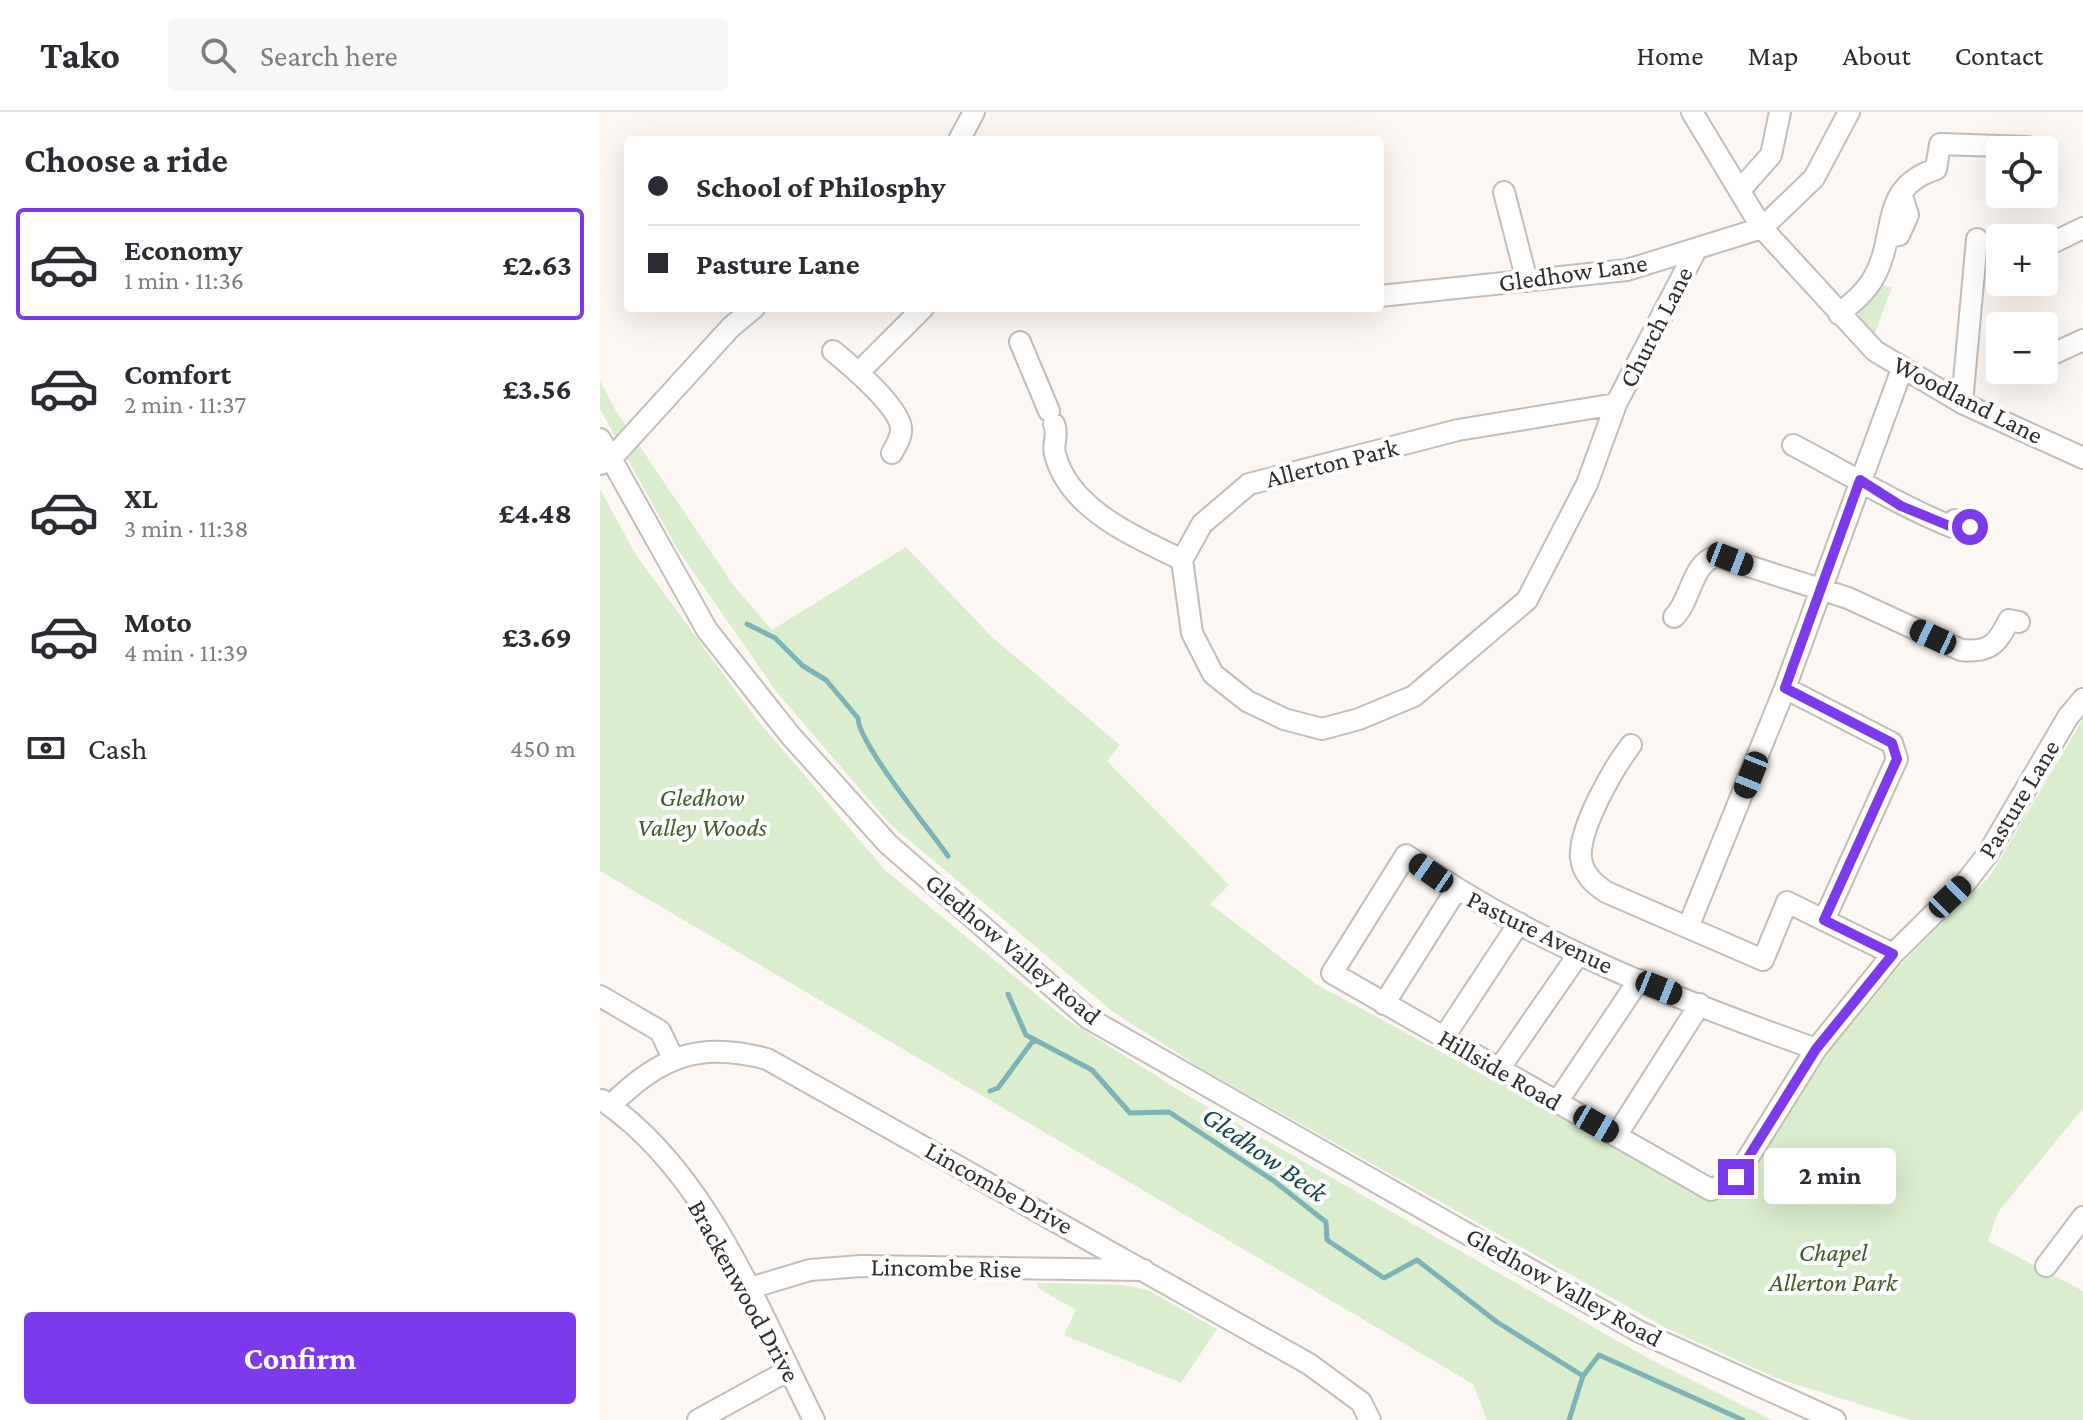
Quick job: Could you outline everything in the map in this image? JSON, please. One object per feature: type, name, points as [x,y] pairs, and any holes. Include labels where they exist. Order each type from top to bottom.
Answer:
[{"type":"street","points":[[961,136],[974,112]]},
{"type":"street","name":"Woodland Lane","points":[[1692,112],[1762,228],[1875,351],[1962,403],[2083,458]]},
{"type":"street","points":[[1740,190],[1771,155],[1780,112]]},
{"type":"street","points":[[1762,228],[1814,178],[1849,112]]},
{"type":"street","points":[[1839,314],[1867,289],[1889,237],[1889,214],[1916,175],[1936,169],[1940,144],[1986,146]]},
{"type":"street","points":[[1504,192],[1527,281]]},
{"type":"street","name":"Gledhow Lane","points":[[1384,296],[1627,270],[1762,228]]},
{"type":"street","points":[[2058,240],[2083,228]]},
{"type":"street","points":[[1962,403],[1977,239]]},
{"type":"street","name":"Church Lane","points":[[1616,404],[1696,250]]},
{"type":"street","points":[[605,462],[731,327],[749,312]]},
{"type":"street","points":[[859,372],[919,312]]},
{"type":"street","points":[[2058,352],[2083,340]]},
{"type":"street","points":[[1020,342],[1058,432],[1053,452],[1068,484],[1094,509],[1130,534],[1182,560],[1192,633],[1213,674],[1247,701],[1284,719],[1322,729],[1359,719],[1414,696],[1527,600],[1587,484],[1616,404]]},
{"type":"street","points":[[833,351],[859,372],[901,427],[892,453]]},
{"type":"street","points":[[1689,925],[1785,688],[1902,369]]},
{"type":"street","name":"Allerton Park","points":[[1182,560],[1202,524],[1249,484],[1458,430],[1616,404]]},
{"type":"street","name":"Gledhow Valley Road","points":[[600,439],[605,462],[707,630],[790,735],[888,844],[1088,1018],[1638,1331],[1835,1420]]},
{"type":"street","points":[[1793,445],[1860,480],[1901,506],[1952,527],[1960,521]]},
{"type":"street","points":[[1674,617],[1687,600],[1700,566],[1717,556],[1848,598],[1961,650],[1981,652],[1997,644],[2009,620],[2019,622]]},
{"type":"street","points":[[1785,688],[1892,743],[1897,759],[1824,920]]},
{"type":"street","name":"Pasture Lane","points":[[1711,1190],[1736,1177],[1816,1049],[1893,954],[1966,882],[1987,855],[2068,717],[2083,699]]},
{"type":"street","points":[[1631,745],[1616,765],[1582,842],[1585,871],[1606,892],[1689,925],[1763,960],[1787,902],[1893,954]]},
{"type":"street","name":"Pasture Avenue","points":[[1332,973],[1406,855],[1456,890],[1578,955],[1816,1049]]},
{"type":"street","points":[[1384,1004],[1456,890]]},
{"type":"street","points":[[1444,1037],[1519,923]]},
{"type":"street","points":[[1499,1069],[1578,955]]},
{"type":"street","name":"Hillside Road","points":[[1332,973],[1711,1190]]},
{"type":"street","points":[[1557,1102],[1639,980]]},
{"type":"street","points":[[600,996],[660,1031],[674,1060]]},
{"type":"street","points":[[1616,1136],[1700,1004]]},
{"type":"street","name":"Lincombe Drive","points":[[605,1103],[687,1052],[731,1050],[767,1059],[1148,1270],[1309,1364],[1361,1402],[1370,1420]]},
{"type":"street","name":"Brackenwood Drive","points":[[605,1103],[681,1179],[714,1226],[814,1420]]},
{"type":"street","points":[[2046,1266],[2083,1217]]},
{"type":"street","name":"Lincombe Rise","points":[[747,1289],[810,1270],[861,1266],[1148,1270]]},
{"type":"street","points":[[698,1420],[789,1370]]},
{"type":"green space","points":[[1881,285],[1892,287],[1875,333],[1860,322],[1858,314]]},
{"type":"green space","name":"Chapel Allerton Park","points":[[600,381],[616,411],[734,586],[772,630],[906,547],[992,637],[1120,745],[1107,761],[1229,885],[1210,904],[1316,984],[1709,1198],[1824,1052],[1908,957],[1990,876],[2083,719],[2083,1108],[1998,1212],[1988,1241],[2083,1291],[2083,1420],[1910,1420],[1776,1378],[1666,1328],[1204,1070],[1112,1011],[890,824],[776,691],[678,550],[600,409]]},
{"type":"green space","name":"Gledhow Valley Woods","points":[[600,489],[636,555],[754,716],[885,870],[1066,1019],[1185,1094],[1653,1361],[1772,1420],[1487,1420],[1473,1384],[600,871]]},
{"type":"green space","points":[[1037,1283],[1122,1285],[1148,1290],[1217,1329],[1181,1383],[1064,1335],[1076,1310],[1038,1288]]},
{"type":"waterway","name":"Gledhow Beck","points":[[747,624],[775,638],[803,666],[826,680],[858,718],[861,730],[882,766],[948,856]]},
{"type":"waterway","name":"Gledhow Beck","points":[[1008,994],[1026,1035],[1092,1070],[1130,1113],[1169,1112],[1274,1181],[1326,1222],[1327,1240],[1384,1278],[1417,1260],[1497,1322],[1583,1376],[1569,1420]]},
{"type":"waterway","points":[[990,1091],[998,1088],[1032,1042],[1036,1041]]},
{"type":"waterway","points":[[1583,1376],[1599,1355],[1743,1420]]},
{"type":"route","points":[[1736,1177],[1816,1049],[1893,954],[1824,920],[1897,759],[1892,743],[1785,688],[1860,480],[1901,506],[1952,527],[1955,520],[1970,527]]}]
